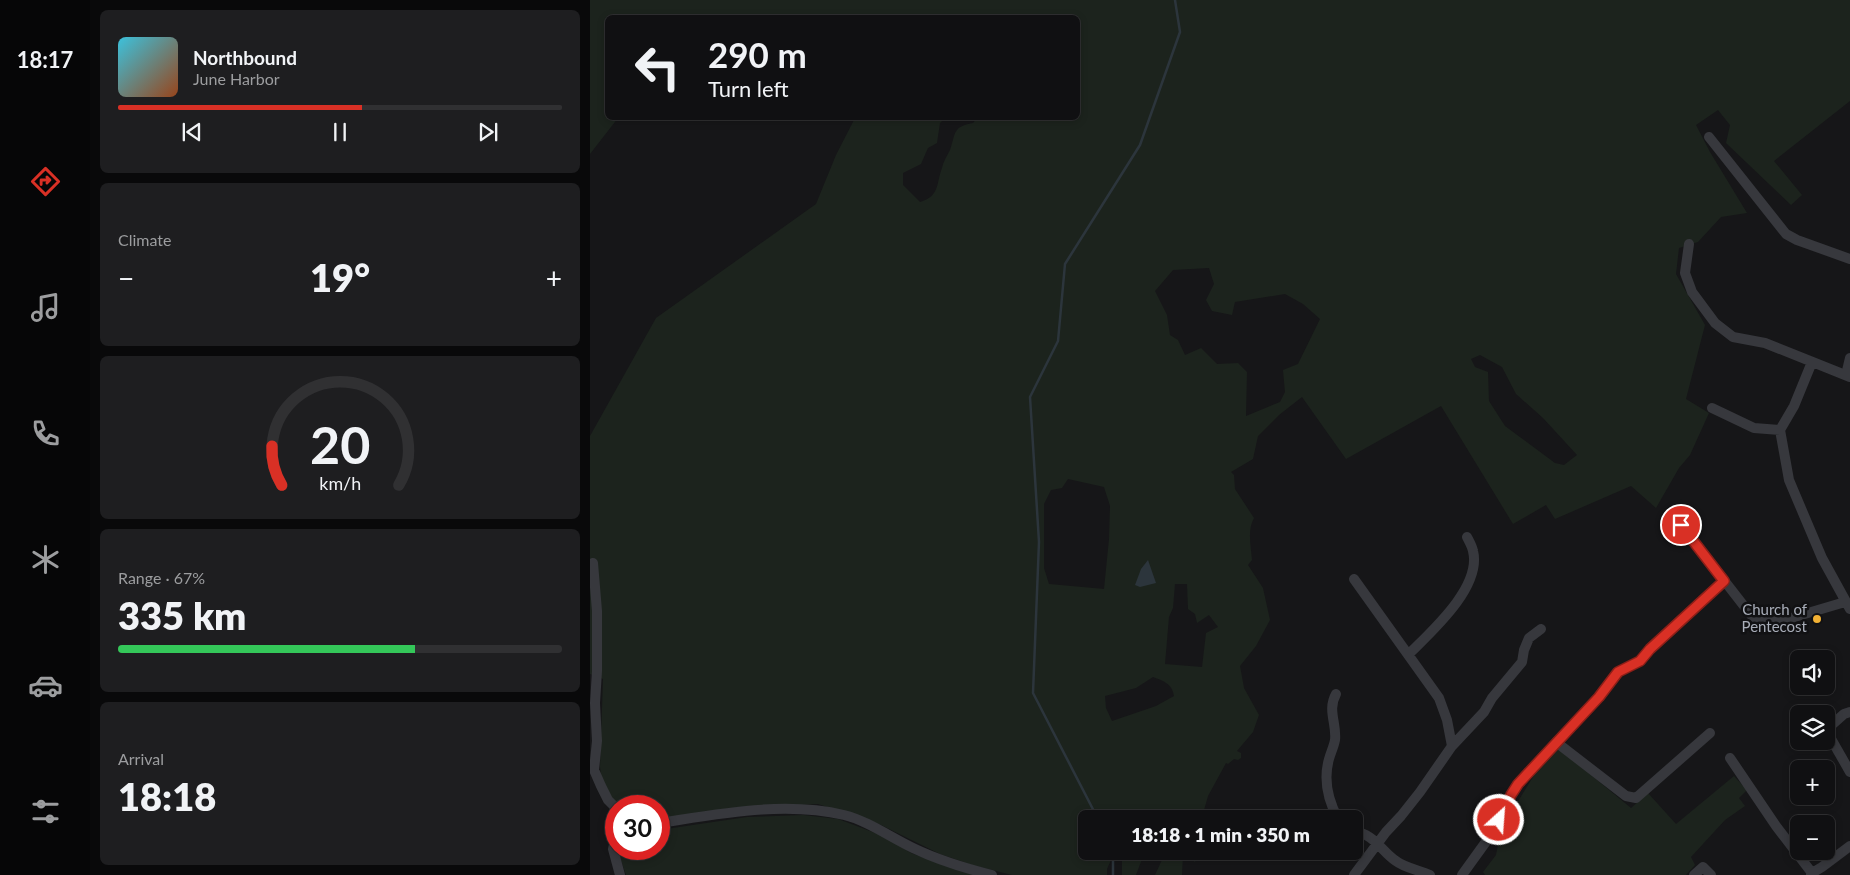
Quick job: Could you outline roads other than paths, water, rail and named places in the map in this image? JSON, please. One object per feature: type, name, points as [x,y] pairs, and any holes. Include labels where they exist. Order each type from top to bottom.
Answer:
[{"type":"street","points":[[1709,138],[1786,234],[1797,240],[1850,259]]},
{"type":"street","points":[[1689,244],[1685,273],[1692,292],[1715,322],[1733,337],[1765,343],[1848,376],[1850,358]]},
{"type":"street","points":[[1681,525],[1751,616],[1762,622],[1781,621],[1847,605],[1822,558],[1789,480],[1780,430],[1794,406],[1812,362]]},
{"type":"street","points":[[1712,408],[1754,428],[1780,430]]},
{"type":"street","points":[[1409,654],[1448,614],[1465,591],[1473,569],[1473,552],[1467,537]]},
{"type":"street","points":[[592,563],[597,611],[595,703],[597,741],[594,770],[605,795]]},
{"type":"street","points":[[1354,579],[1439,698],[1447,720],[1452,746]]},
{"type":"street","points":[[1462,875],[1493,832],[1511,795],[1556,742],[1599,697],[1618,672],[1640,661],[1650,649],[1724,581]]},
{"type":"street","points":[[1354,875],[1415,798],[1452,746],[1484,712],[1492,698],[1522,662],[1529,638],[1542,630]]},
{"type":"street","points":[[1334,810],[1328,798],[1326,784],[1328,760],[1335,740],[1331,708],[1336,694]]},
{"type":"street","points":[[1835,722],[1850,712]]},
{"type":"street","points":[[1556,742],[1626,796],[1636,798],[1710,733]]},
{"type":"street","points":[[1835,746],[1850,772]]},
{"type":"street","points":[[1730,758],[1811,874],[1825,871],[1850,846]]},
{"type":"street","points":[[670,820],[720,813],[801,809],[818,811],[861,821],[944,862],[992,875]]},
{"type":"street","points":[[1363,835],[1378,843],[1398,863],[1430,875]]},
{"type":"street","points":[[616,860],[620,875]]},
{"type":"street","points":[[1694,875],[1703,866],[1711,875]]},
{"type":"waterway","points":[[1093,810],[1033,693],[1039,542],[1030,397],[1058,341],[1065,264],[1140,145],[1180,32],[1175,0]]},
{"type":"waterway","points":[[1113,860],[1113,875]]},
{"type":"place","name":"Church of Pentecost","points":[[1817,619]]}]
